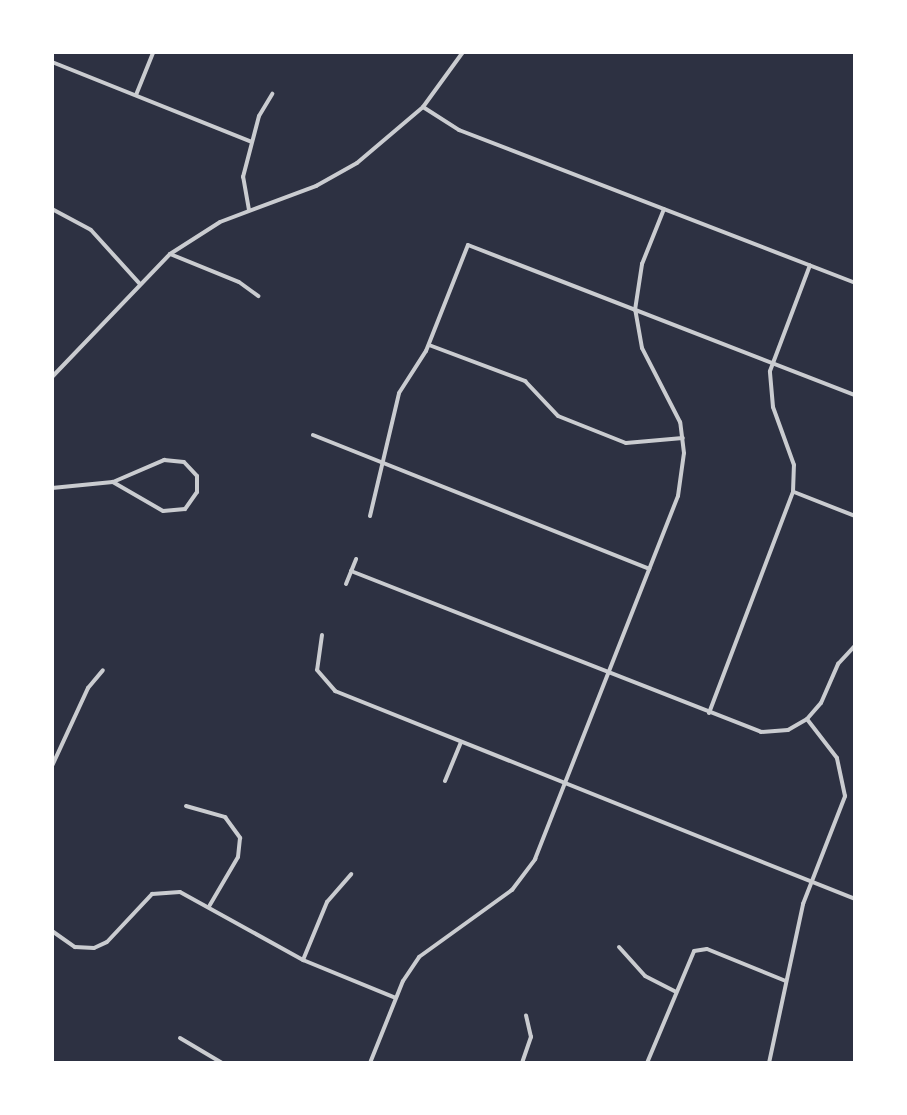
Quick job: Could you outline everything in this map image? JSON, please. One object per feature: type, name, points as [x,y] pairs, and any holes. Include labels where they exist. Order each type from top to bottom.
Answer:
[{"type":"street","points":[[52,377],[170,254],[249,210],[337,175],[376,150],[423,107],[463,52]]},
{"type":"street","points":[[136,95],[153,53]]},
{"type":"street","points":[[52,62],[252,142]]},
{"type":"street","points":[[249,210],[242,186],[252,142],[272,94]]},
{"type":"street","points":[[423,107],[459,130],[855,283]]},
{"type":"street","points":[[52,209],[91,230],[139,283]]},
{"type":"street","points":[[370,1063],[396,998],[429,947],[521,880],[565,783],[682,482],[683,438],[675,408],[642,348],[635,310],[642,264],[664,209]]},
{"type":"street","points":[[370,516],[399,393],[429,345],[468,245],[855,395]]},
{"type":"street","points":[[170,254],[239,282],[258,296]]},
{"type":"street","points":[[709,713],[793,492],[792,452],[771,395],[772,363],[810,265]]},
{"type":"street","points":[[429,345],[525,381],[558,416],[626,443],[683,438]]},
{"type":"street","points":[[313,435],[649,570]]},
{"type":"street","points":[[52,488],[113,482],[171,459],[190,466],[198,486],[192,503],[168,512],[113,482]]},
{"type":"street","points":[[793,492],[855,516]]},
{"type":"street","points":[[346,584],[356,559]]},
{"type":"street","points":[[351,571],[709,713],[770,732],[807,719],[838,664],[855,646]]},
{"type":"street","points":[[322,635],[315,661],[318,675],[335,691],[855,899]]},
{"type":"street","points":[[53,762],[88,688],[103,670]]},
{"type":"street","points":[[769,1063],[812,881],[846,787],[837,758],[807,719]]},
{"type":"street","points":[[445,781],[461,742]]},
{"type":"street","points":[[186,806],[225,817],[240,838],[238,857],[210,905]]},
{"type":"street","points":[[303,960],[327,902],[351,874]]},
{"type":"street","points":[[52,931],[75,947],[94,948],[107,942],[152,894],[180,892],[210,905],[303,960],[396,998]]},
{"type":"street","points":[[619,947],[645,976],[675,991]]},
{"type":"street","points":[[647,1063],[688,958],[703,949],[786,981]]},
{"type":"street","points":[[522,1063],[531,1037],[526,1016]]},
{"type":"street","points":[[180,1038],[222,1063]]}]
